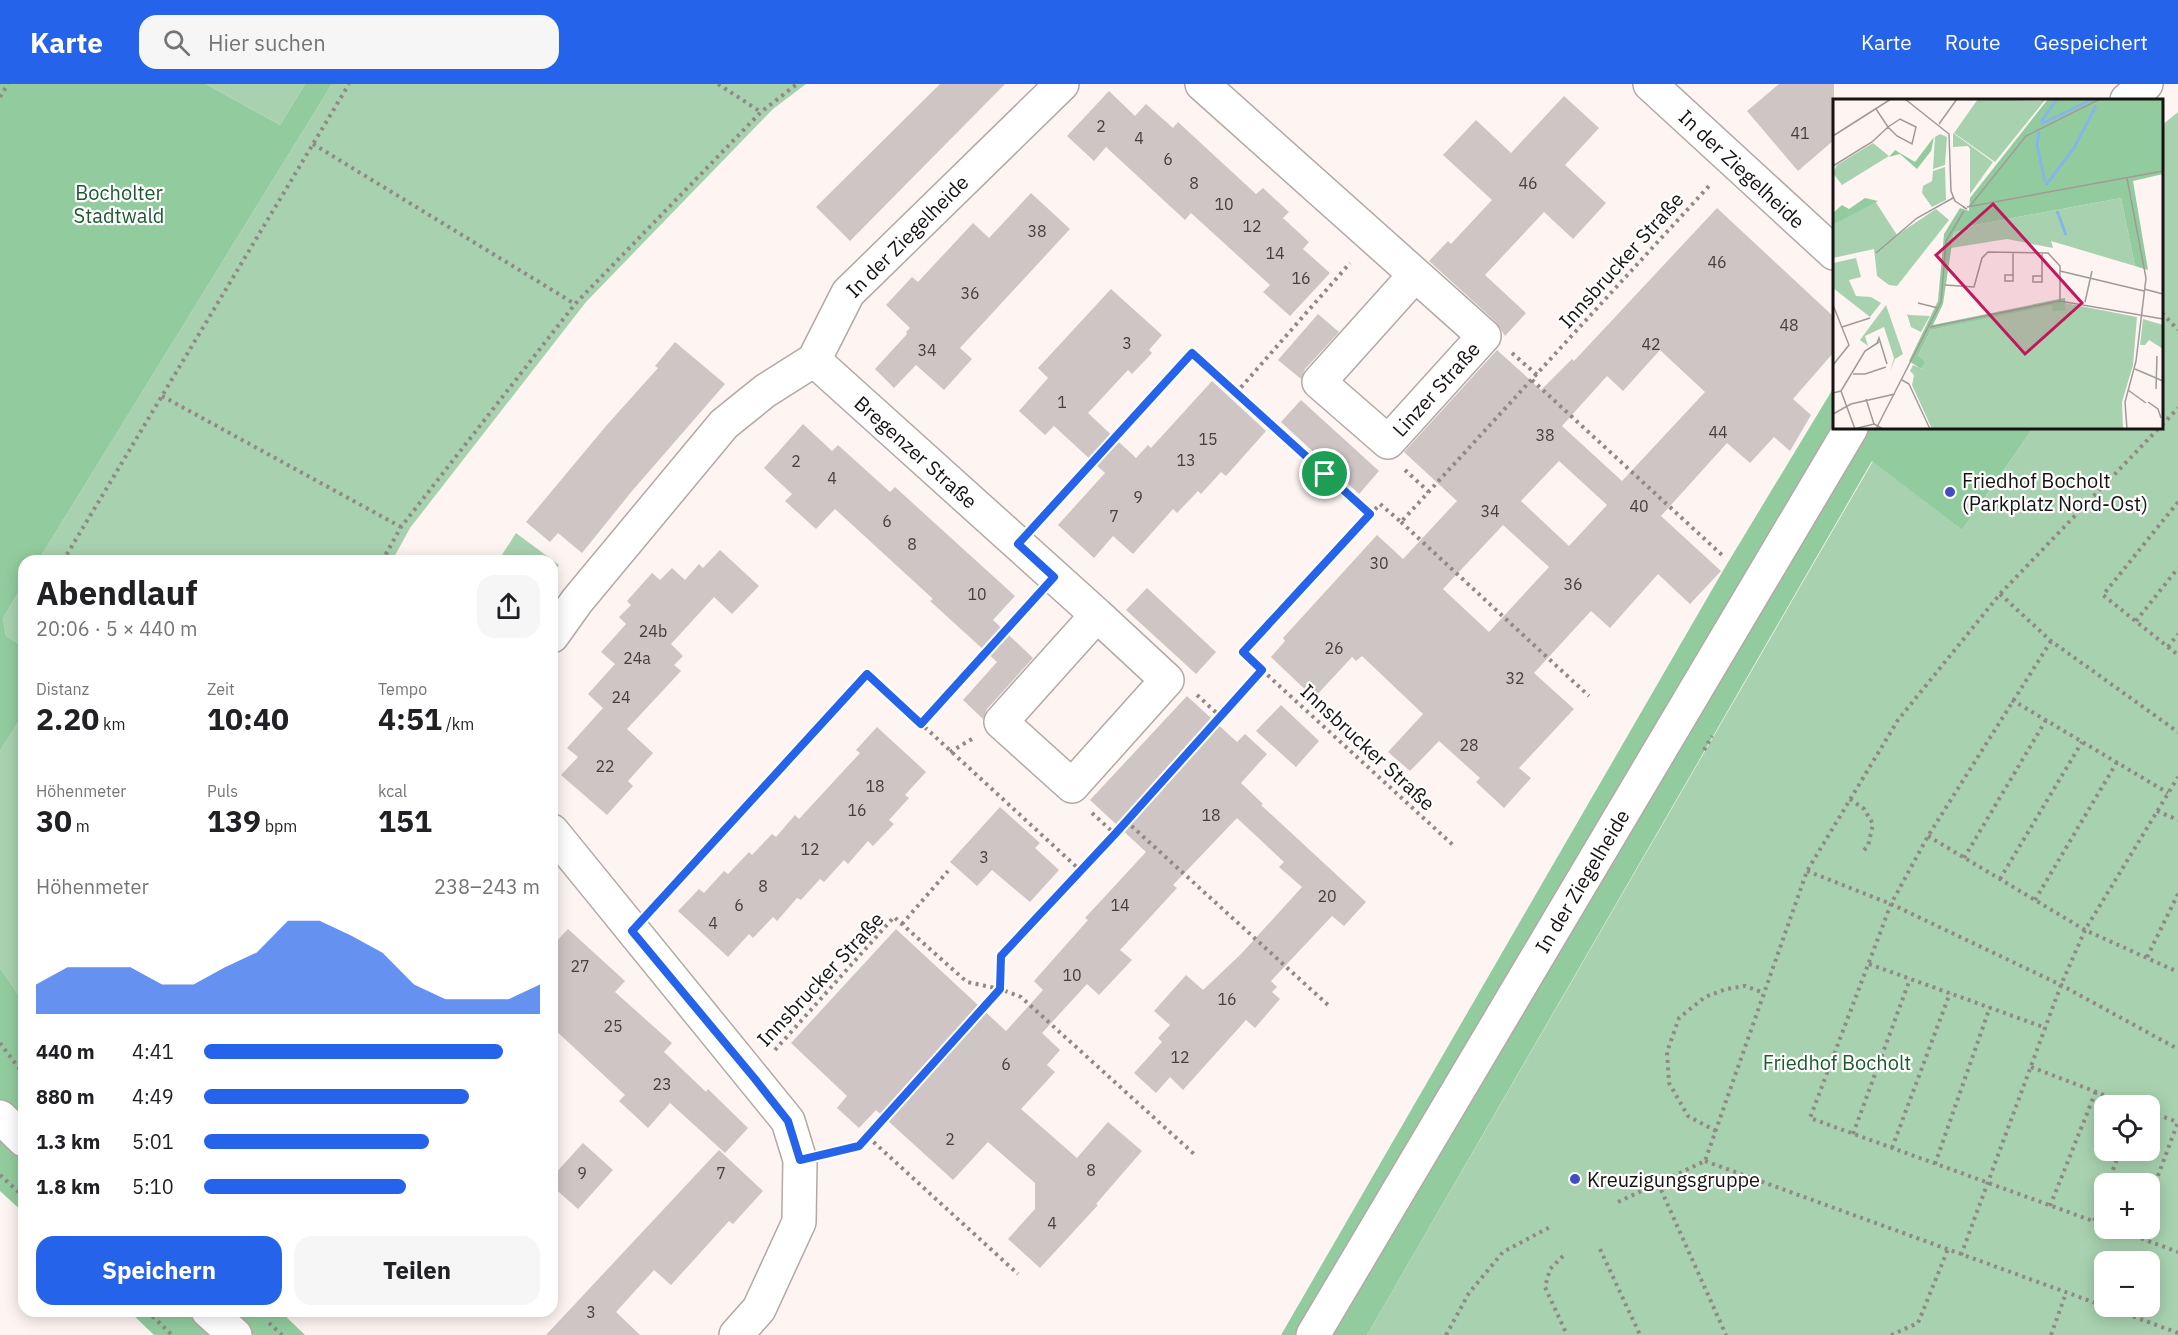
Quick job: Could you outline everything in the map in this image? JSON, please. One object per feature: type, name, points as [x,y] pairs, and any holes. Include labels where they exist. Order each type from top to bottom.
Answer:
[{"type":"street","name":"In der Ziegelheide","points":[[814,360],[848,292],[1062,84]]},
{"type":"street","name":"Linzer Straße","points":[[1202,84],[1484,336],[1388,442],[1319,382],[1415,275]]},
{"type":"street","name":"In der Ziegelheide","points":[[1650,84],[1833,252]]},
{"type":"street","points":[[2128,99],[2146,84]]},
{"type":"street","name":"Bregenzer Straße","points":[[814,360],[1097,615],[1167,680],[1072,786],[1001,722],[1097,615]]},
{"type":"street","points":[[558,628],[724,424],[765,391],[814,360]]},
{"type":"street","name":"In der Ziegelheide","points":[[1313,1335],[1850,429]]},
{"type":"street","points":[[558,838],[788,1121],[800,1160],[799,1222],[759,1309],[736,1335]]},
{"type":"street","points":[[0,1117],[18,1134]]},
{"type":"street","points":[[215,1317],[235,1335]]},
{"type":"path","points":[[0,97],[8,84]]},
{"type":"path","points":[[67,555],[349,84]]},
{"type":"path","points":[[718,84],[761,112]]},
{"type":"path","points":[[385,555],[401,527],[574,304],[761,112],[797,84]]},
{"type":"path","points":[[313,144],[574,304]]},
{"type":"path","name":"Innsbrucker Straße","points":[[1401,522],[1732,161]]},
{"type":"path","points":[[1236,393],[1373,237]]},
{"type":"path","points":[[2163,315],[2178,330]]},
{"type":"path","points":[[1018,544],[1192,353],[1370,514],[1380,504],[1401,522],[1589,696]]},
{"type":"path","points":[[1532,380],[1723,556]]},
{"type":"path","points":[[162,396],[401,527]]},
{"type":"path","points":[[2163,423],[2178,408]]},
{"type":"path","points":[[1618,1202],[1705,1161],[1807,871],[1898,720],[2000,594],[2157,429]]},
{"type":"path","points":[[2178,502],[2103,595],[2178,655]]},
{"type":"path","name":"Innsbrucker Straße","points":[[1370,514],[1243,652],[1454,846]]},
{"type":"path","points":[[2136,621],[2178,568]]},
{"type":"path","points":[[921,724],[1054,577]]},
{"type":"path","points":[[2000,594],[2051,641],[2178,732]]},
{"type":"path","points":[[2168,647],[2178,634]]},
{"type":"path","points":[[2051,641],[1928,836],[1891,904],[1810,1118],[2094,1221]]},
{"type":"path","points":[[800,1160],[859,1146],[868,1137],[1000,989],[1001,956],[1262,670]]},
{"type":"path","points":[[632,931],[867,674],[1081,871]]},
{"type":"path","points":[[2012,700],[2168,793]]},
{"type":"path","points":[[1964,858],[2046,720]]},
{"type":"path","points":[[2000,879],[2082,742]]},
{"type":"path","points":[[2035,900],[2117,762]]},
{"type":"path","points":[[1961,1255],[2061,985],[2085,930],[2178,777]]},
{"type":"path","points":[[1850,798],[1864,809],[1873,824],[1868,846],[1862,852]]},
{"type":"path","points":[[2157,811],[2178,820]]},
{"type":"path","points":[[1126,821],[1328,1005]]},
{"type":"path","points":[[1928,836],[2085,930],[2178,972]]},
{"type":"path","points":[[1807,871],[1891,904],[2061,985],[2178,1049]]},
{"type":"path","points":[[902,924],[948,872]]},
{"type":"path","points":[[2147,957],[2178,894]]},
{"type":"path","name":"Innsbrucker Straße","points":[[752,1076],[894,917],[967,982],[1000,989],[1021,997],[1194,1154]]},
{"type":"path","points":[[1869,964],[2046,1028]]},
{"type":"path","points":[[1853,1134],[1910,979]]},
{"type":"path","points":[[1716,1131],[1688,1116],[1669,1083],[1667,1052],[1679,1018],[1705,997],[1726,989],[1745,986],[1764,993]]},
{"type":"path","points":[[1892,1149],[1950,993]]},
{"type":"path","points":[[1935,1164],[1990,1007]]},
{"type":"path","points":[[0,1043],[18,1067]]},
{"type":"path","points":[[2031,1067],[2106,1095]]},
{"type":"path","points":[[2050,1206],[2096,1091]]},
{"type":"path","points":[[2159,1173],[2178,1122],[2160,1116]]},
{"type":"path","points":[[868,1137],[1018,1274]]},
{"type":"path","points":[[1705,1161],[2094,1302]]},
{"type":"path","points":[[0,1175],[18,1192]]},
{"type":"path","points":[[1658,1183],[1725,1335]]},
{"type":"path","points":[[1446,1335],[1469,1293],[1503,1252],[1550,1227]]},
{"type":"path","points":[[2144,1239],[2177,1250]]},
{"type":"path","points":[[1600,1249],[1641,1335]]},
{"type":"path","points":[[1891,1335],[1918,1323],[1948,1249]]},
{"type":"path","points":[[1563,1256],[1550,1269],[1545,1287],[1567,1335]]},
{"type":"path","points":[[2051,1335],[2066,1293]]},
{"type":"path","points":[[153,1317],[172,1335]]},
{"type":"path","points":[[2135,1317],[2178,1333]]},
{"type":"green space","name":"Bocholter Stadtwald","points":[[0,84],[206,84],[280,125],[305,84],[332,84],[42,555],[18,555],[18,593],[3,618],[6,636],[18,643],[18,722],[0,751]]},
{"type":"green space","points":[[206,84],[305,84],[280,125]]},
{"type":"green space","points":[[332,84],[806,84],[773,109],[586,302],[410,528],[395,555],[42,555]]},
{"type":"green space","name":"Friedhof Bocholt","points":[[2178,112],[2178,1335],[1367,1335],[1873,461],[1962,530],[2032,429],[2163,429],[2163,124]]},
{"type":"green space","points":[[1833,389],[1833,429],[2032,429],[1962,530],[1872,461],[1367,1335],[1281,1335],[1724,569]]},
{"type":"green space","points":[[516,533],[546,555],[502,555]]},
{"type":"green space","points":[[18,593],[18,643],[6,636],[3,618]]},
{"type":"green space","points":[[18,722],[18,994],[0,968],[0,751]]},
{"type":"green space","points":[[0,968],[18,994],[18,1208],[0,1191]]},
{"type":"green space","points":[[135,1317],[286,1317],[305,1335],[154,1335]]},
{"type":"building","points":[[940,84],[1005,84],[850,241],[816,207]]},
{"type":"building","points":[[1779,84],[1834,84],[1833,141],[1798,171],[1747,111]]},
{"type":"building","points":[[1109,91],[1135,116],[1146,104],[1173,128],[1178,122],[1256,194],[1263,188],[1289,212],[1283,218],[1309,242],[1303,249],[1330,273],[1290,316],[1263,292],[1270,285],[1191,213],[1185,220],[1106,147],[1094,161],[1067,136]]},
{"type":"building","points":[[1564,96],[1599,128],[1565,165],[1606,203],[1573,239],[1544,212],[1485,275],[1526,313],[1505,336],[1496,322],[1429,261],[1448,241],[1451,244],[1492,200],[1443,155],[1476,120],[1511,153]]},
{"type":"building","points":[[1031,193],[1070,229],[960,348],[972,359],[944,390],[916,365],[894,388],[875,369],[910,328],[886,305],[912,277],[918,282],[973,223],[989,238]]},
{"type":"building","points":[[1717,208],[1833,316],[1833,353],[1793,399],[1811,415],[1790,451],[1774,437],[1750,463],[1727,443],[1661,516],[1721,571],[1690,604],[1658,574],[1610,628],[1591,611],[1534,673],[1574,709],[1519,768],[1531,778],[1504,808],[1476,782],[1480,778],[1439,741],[1410,771],[1388,752],[1423,714],[1362,656],[1356,661],[1352,657],[1314,698],[1271,657],[1285,641],[1283,638],[1377,535],[1403,559],[1457,501],[1404,452],[1497,350],[1541,390],[1572,359],[1574,361]],"holes":[[[1660,350],[1705,392],[1622,481],[1562,426],[1607,376],[1623,391]],[[1559,461],[1607,505],[1569,546],[1521,501]],[[1503,525],[1549,567],[1489,632],[1443,589]]]},
{"type":"building","points":[[1111,289],[1162,335],[1149,350],[1152,353],[1132,374],[1128,370],[1088,413],[1136,458],[1148,445],[1151,448],[1212,381],[1266,431],[1226,476],[1221,472],[1201,494],[1198,491],[1177,513],[1173,509],[1133,554],[1113,536],[1094,558],[1058,525],[1105,473],[1054,426],[1045,435],[1019,411],[1048,378],[1038,368]]},
{"type":"building","points":[[1318,314],[1339,332],[1305,369],[1301,379],[1278,360]]},
{"type":"building","points":[[675,342],[725,384],[632,491],[582,553],[558,533],[550,542],[526,522],[658,368],[655,366]]},
{"type":"building","points":[[1301,400],[1379,471],[1359,494],[1281,422]]},
{"type":"building","points":[[803,424],[832,451],[838,445],[890,492],[895,487],[1015,596],[993,620],[1033,658],[987,709],[983,719],[963,700],[997,662],[930,601],[933,599],[835,509],[816,529],[785,501],[792,494],[764,468]]},
{"type":"building","points":[[720,550],[759,586],[732,614],[714,597],[671,644],[683,656],[674,665],[681,671],[627,729],[653,753],[628,781],[633,786],[607,815],[561,775],[578,757],[567,748],[603,708],[588,694],[615,664],[601,652],[626,624],[619,617],[631,605],[627,601],[652,573],[660,580],[672,568],[685,580],[699,564],[703,568]]},
{"type":"building","points":[[1147,588],[1216,652],[1196,674],[1126,610]]},
{"type":"building","points":[[1187,696],[1237,742],[1245,734],[1267,754],[1241,783],[1263,804],[1261,805],[1366,902],[1344,926],[1332,916],[1271,981],[1277,987],[1272,992],[1280,999],[1255,1028],[1246,1020],[1183,1090],[1170,1077],[1156,1093],[1134,1073],[1162,1042],[1158,1038],[1170,1025],[1154,1011],[1186,975],[1203,990],[1241,954],[1302,887],[1279,867],[1284,862],[1237,818],[1173,885],[1177,888],[1120,950],[1132,960],[1099,995],[1087,984],[1042,1033],[1060,1050],[1047,1065],[1055,1072],[1021,1109],[1077,1158],[1108,1122],[1142,1151],[1096,1204],[1098,1205],[1040,1268],[1008,1239],[1035,1209],[1035,1183],[988,1142],[953,1180],[876,1110],[859,1128],[837,1108],[847,1096],[791,1043],[896,929],[1006,1031],[1043,990],[1034,981],[1088,920],[1085,918],[1146,852],[1090,800]]},
{"type":"building","points":[[1281,705],[1319,741],[1296,767],[1256,731]]},
{"type":"building","points":[[877,727],[926,772],[905,795],[909,798],[889,820],[894,824],[873,846],[868,841],[848,864],[844,860],[824,882],[820,879],[801,900],[797,898],[777,921],[773,917],[753,938],[749,934],[728,957],[678,911],[699,889],[704,893],[724,871],[728,874],[749,852],[752,855],[772,834],[776,837],[795,815],[799,819],[860,753],[856,750]]},
{"type":"building","points":[[1000,807],[1040,843],[1035,848],[1059,870],[1030,902],[992,870],[977,886],[950,862]]},
{"type":"building","points":[[568,929],[625,981],[615,992],[672,1043],[664,1052],[706,1092],[708,1089],[748,1128],[725,1153],[670,1103],[648,1128],[619,1101],[625,1095],[558,1033],[558,940]]},
{"type":"building","points":[[583,1143],[613,1170],[578,1209],[558,1191],[558,1170]]},
{"type":"building","points":[[719,1150],[763,1191],[733,1224],[729,1221],[671,1285],[654,1270],[616,1312],[640,1335],[546,1335]]},
{"type":"place","name":"Friedhof Bocholt (Parkplatz Nord-Ost)","points":[[1950,492]]},
{"type":"place","name":"Kreuzigungsgruppe","points":[[1575,1179]]},
{"type":"route","points":[[1192,353],[1325,474],[1370,514],[1243,652],[1262,670],[1115,834],[1001,956],[1000,989],[859,1146],[800,1160],[788,1121],[632,931],[867,674],[921,724],[1054,577],[1018,544],[1192,353]]}]
